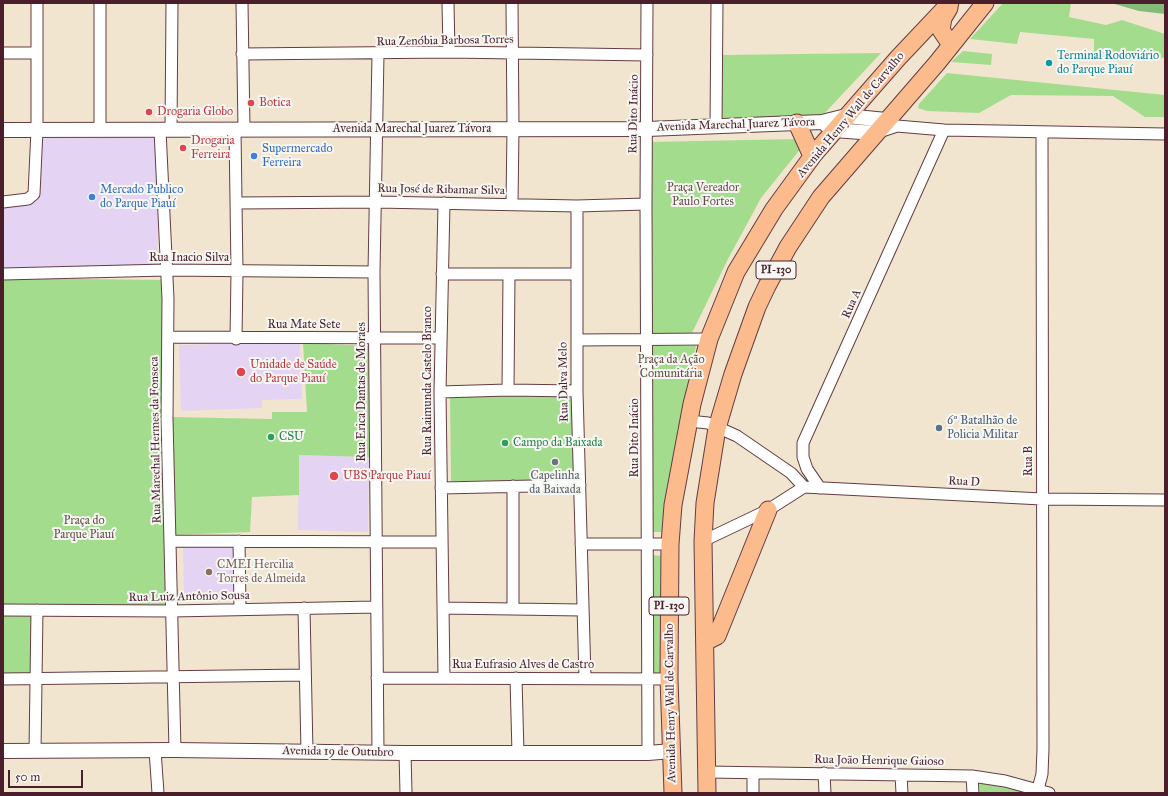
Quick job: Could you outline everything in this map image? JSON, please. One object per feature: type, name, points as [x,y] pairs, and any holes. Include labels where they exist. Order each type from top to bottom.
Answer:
[{"type":"main road","points":[[951,3],[941,24],[942,30],[951,45]]},
{"type":"main road","name":"Avenida Henry Wall de Carvalho","points":[[673,793],[669,679],[670,544],[673,505],[692,404],[709,340],[740,266],[774,209],[812,156],[828,126],[846,116],[951,3]]},
{"type":"main road","name":"PI-130","points":[[707,793],[703,541],[705,503],[717,428],[733,374],[757,307],[784,254],[821,197],[875,133],[892,123],[985,3]]},
{"type":"main road","points":[[797,123],[812,156]]},
{"type":"main road","points":[[704,642],[717,636],[768,510]]},
{"type":"street","points":[[3,202],[24,201],[34,194],[37,130],[37,3]]},
{"type":"street","points":[[100,3],[100,130]]},
{"type":"street","name":"Rua Marechal Hermes da Fonseca","points":[[172,3],[166,130],[168,337],[167,419],[175,750]]},
{"type":"street","points":[[236,339],[236,202],[240,129],[242,3]]},
{"type":"street","points":[[448,3],[449,52]]},
{"type":"street","points":[[512,3],[512,204]]},
{"type":"street","name":"Rua Dito Inácio","points":[[647,3],[646,204],[648,753]]},
{"type":"street","points":[[716,126],[717,3]]},
{"type":"street","name":"Rua Zenóbia Barbosa Torres","points":[[242,54],[378,54],[449,52],[647,55]]},
{"type":"street","points":[[3,53],[37,53]]},
{"type":"street","name":"Rua Erica Dantas de Moraes","points":[[378,54],[377,202],[374,272],[378,753]]},
{"type":"street","points":[[846,116],[944,130],[1042,133],[1165,134]]},
{"type":"street","name":"Avenida Marechal Juarez Távora","points":[[3,130],[378,128],[647,129],[797,123],[875,133]]},
{"type":"street","name":"Rua A","points":[[820,488],[807,469],[803,457],[803,443],[944,130]]},
{"type":"street","name":"Rua B","points":[[1038,791],[1042,774],[1043,749],[1042,133]]},
{"type":"street","name":"Rua José de Ribamar Silva","points":[[236,202],[377,202],[577,206],[646,204]]},
{"type":"street","name":"Rua Raimunda Castelo Branco","points":[[444,203],[440,338],[444,678]]},
{"type":"street","name":"Rua Dalva Melo","points":[[577,206],[577,391],[585,678]]},
{"type":"street","name":"Rua Inacio Silva","points":[[3,274],[167,270],[237,272],[374,272]]},
{"type":"street","points":[[442,274],[576,274]]},
{"type":"street","points":[[508,390],[509,274]]},
{"type":"street","name":"Rua Mate Sete","points":[[168,337],[236,339],[440,338]]},
{"type":"street","points":[[577,340],[709,340]]},
{"type":"street","points":[[440,392],[508,390],[577,391]]},
{"type":"street","points":[[689,421],[708,423],[737,436],[756,447],[791,473],[804,487],[768,510],[703,541]]},
{"type":"street","points":[[513,486],[513,609]]},
{"type":"street","points":[[441,488],[580,486]]},
{"type":"street","name":"Rua D","points":[[804,487],[1042,499],[1165,500]]},
{"type":"street","points":[[171,541],[442,542]]},
{"type":"street","points":[[239,541],[240,609]]},
{"type":"street","points":[[581,544],[670,544]]},
{"type":"street","name":"Rua Luiz Antônio Sousa","points":[[3,610],[172,611],[376,607]]},
{"type":"street","points":[[304,608],[307,752]]},
{"type":"street","points":[[444,608],[582,610]]},
{"type":"street","points":[[35,751],[37,610]]},
{"type":"street","points":[[3,679],[305,675]]},
{"type":"street","name":"Rua Eufrasio Alves de Castro","points":[[377,678],[669,679]]},
{"type":"street","points":[[516,678],[518,753]]},
{"type":"street","points":[[155,750],[158,793]]},
{"type":"street","name":"Avenida 19 de Outubro","points":[[3,751],[175,750],[378,753],[648,753],[672,751]]},
{"type":"street","points":[[405,753],[406,793]]},
{"type":"street","name":"Rua João Henrique Gaioso","points":[[706,772],[972,776],[1005,781],[1049,793]]},
{"type":"street","points":[[753,773],[754,793]]},
{"type":"street","points":[[824,773],[825,793]]},
{"type":"street","points":[[901,775],[902,793]]},
{"type":"street","points":[[972,776],[973,793]]},
{"type":"shaded area","name":"Mercado Publico do Parque Piauí","points":[[34,134],[157,134],[158,271],[3,273],[3,205],[22,205],[32,190]]},
{"type":"shaded area","name":"Unidade de Saúde do Parque Piauí","points":[[300,342],[302,399],[262,400],[262,408],[181,411],[179,345]]},
{"type":"shaded area","name":"UBS Parque Piauí","points":[[299,455],[369,457],[368,532],[298,530]]},
{"type":"shaded area","name":"CMEI Hercilia Torres de Almeida","points":[[183,545],[233,545],[234,598],[184,598]]},
{"type":"green space","points":[[1003,3],[1071,3],[1069,17],[1106,25],[1122,20],[1165,34],[1165,58],[1094,52],[1094,39],[1020,32],[1017,44],[970,39]]},
{"type":"green space","points":[[1111,3],[1165,3],[1165,14],[1139,11]]},
{"type":"green space","points":[[963,51],[992,54],[991,65],[951,62]]},
{"type":"green space","points":[[881,53],[822,116],[719,118],[720,55]]},
{"type":"green space","points":[[947,73],[1165,95],[1165,117],[1145,117],[1113,96],[1011,95],[979,113],[927,111],[918,108],[919,104]]},
{"type":"green space","name":"Praça Vereador Paulo Fortes","points":[[797,139],[802,147],[761,198],[728,259],[692,333],[651,333],[649,142]]},
{"type":"green space","name":"Praça do Parque Piauí","points":[[3,278],[163,280],[167,611],[32,610],[32,679],[3,678]]},
{"type":"green space","name":"CSU","points":[[303,343],[371,346],[369,457],[299,455],[299,495],[252,497],[250,532],[174,535],[172,417],[272,419],[272,412],[307,412]]},
{"type":"green space","name":"Praça da Ação Comunitária","points":[[650,346],[696,346],[681,415],[668,493],[664,532],[652,532]]},
{"type":"green space","points":[[450,394],[574,394],[575,480],[451,481]]},
{"type":"green space","points":[[650,555],[663,556],[664,673],[650,674]]},
{"type":"green space","points":[[979,782],[1031,791],[1030,793],[980,793]]},
{"type":"place","name":"Terminal Rodoviário do Parque Piauí","points":[[1049,63]]},
{"type":"place","name":"Botica","points":[[251,103]]},
{"type":"place","name":"Drogaria Globo","points":[[149,112]]},
{"type":"place","name":"Drogaria Ferreira","points":[[183,148]]},
{"type":"place","name":"Supermercado Ferreira","points":[[254,156]]},
{"type":"place","name":"Mercado Publico do Parque Piauí","points":[[92,197]]},
{"type":"place","name":"Unidade de Saúde do Parque Piauí","points":[[241,372]]},
{"type":"place","name":"6º Batalhão de Policia Militar","points":[[939,428]]},
{"type":"place","name":"CSU","points":[[271,437]]},
{"type":"place","name":"Campo da Baixada","points":[[505,443]]},
{"type":"place","name":"Capelinha da Baixada","points":[[555,462]]},
{"type":"place","name":"UBS Parque Piauí","points":[[334,476]]},
{"type":"place","name":"CMEI Hercilia Torres de Almeida","points":[[209,572]]}]
